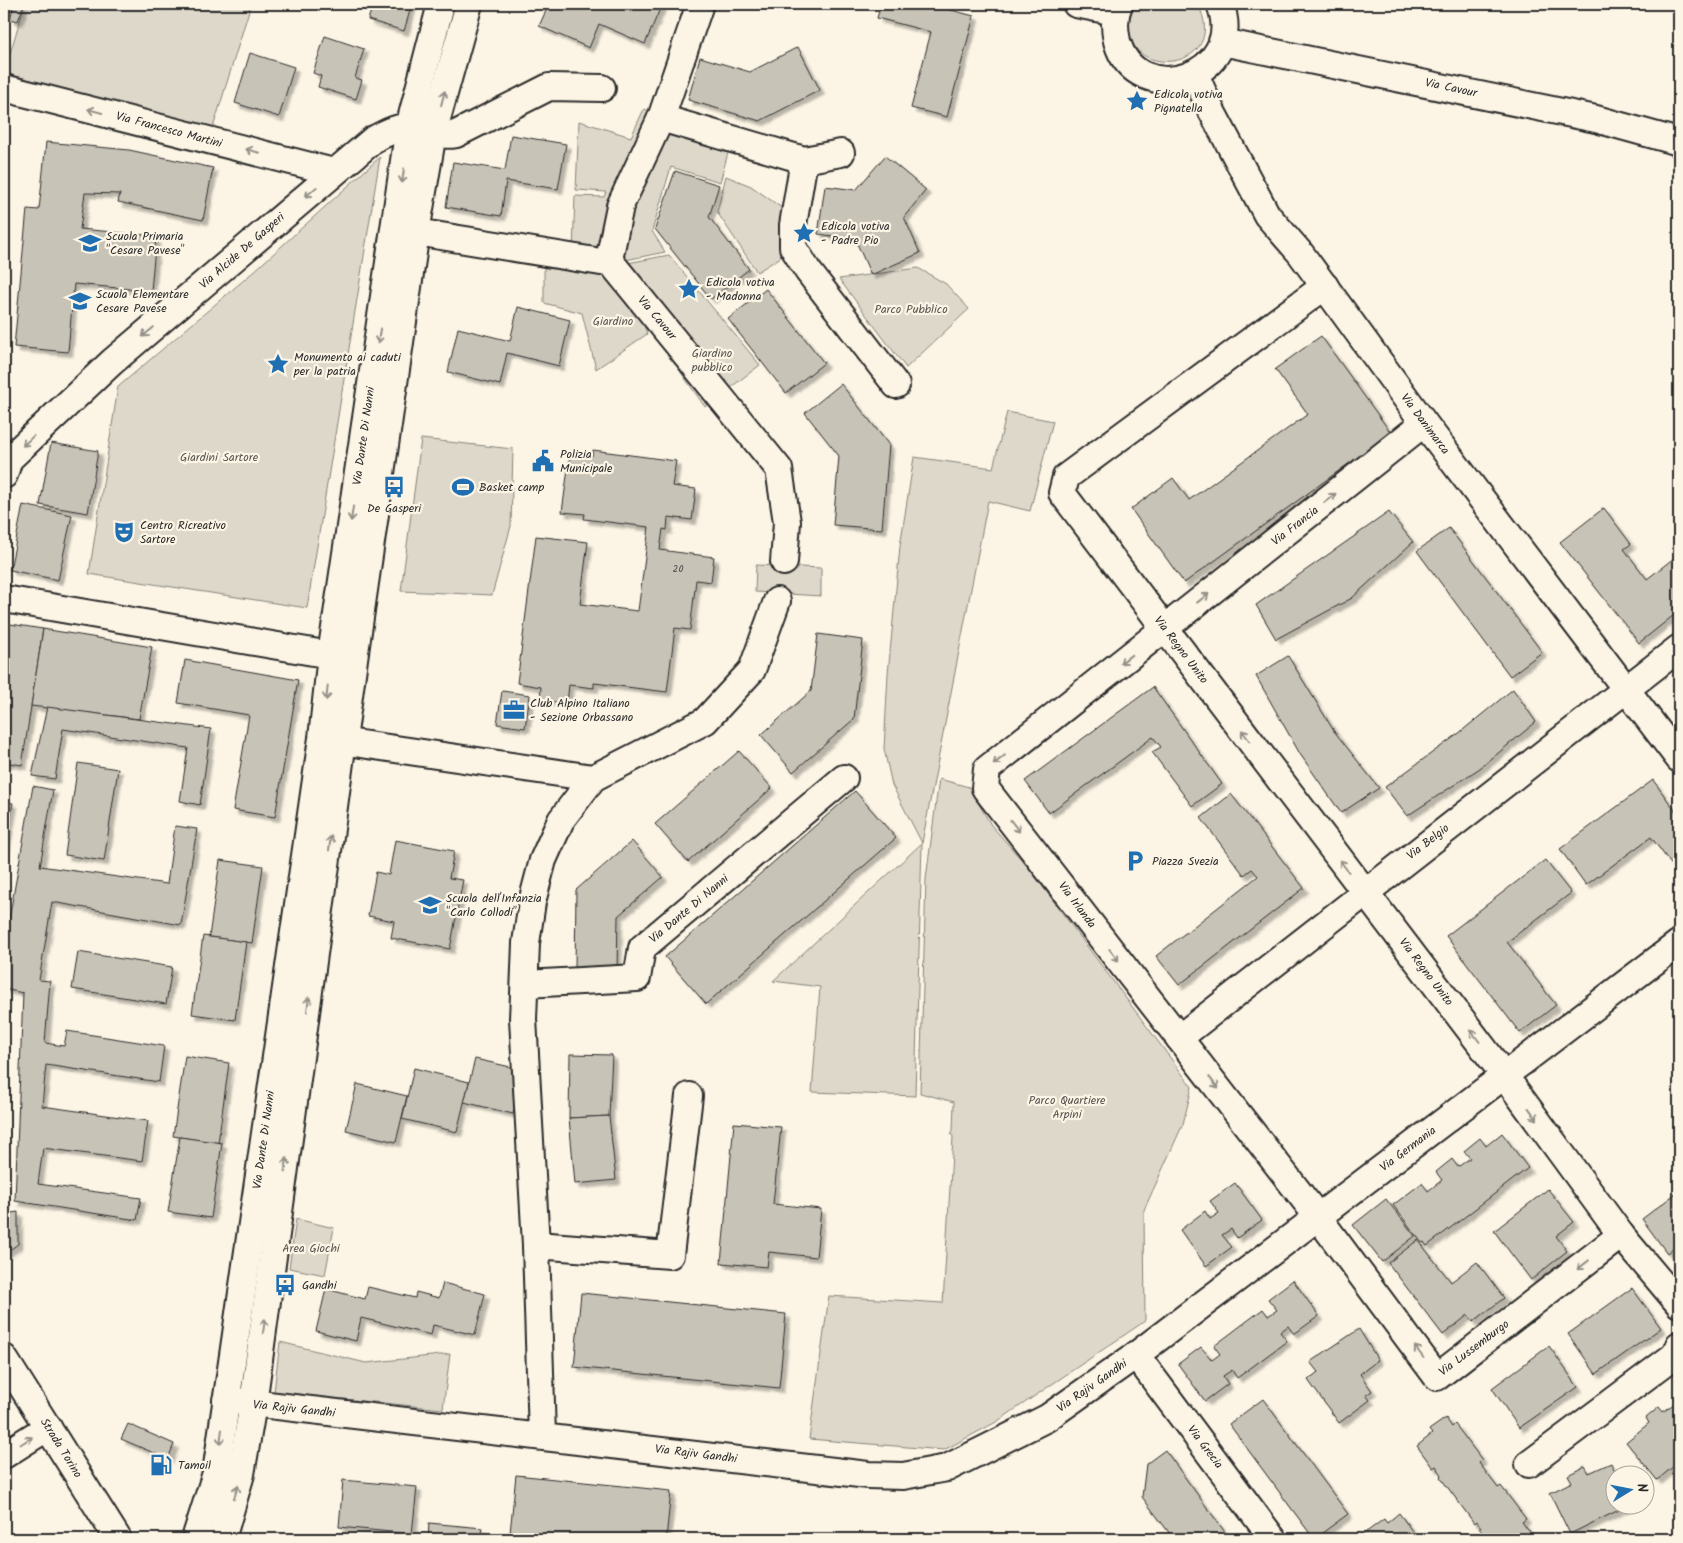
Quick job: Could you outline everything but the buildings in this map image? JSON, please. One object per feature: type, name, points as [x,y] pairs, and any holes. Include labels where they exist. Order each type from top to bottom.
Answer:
[{"type":"street","name":"Via Dante Di Nanni","points":[[222,1539],[241,1474],[253,1404],[342,657],[408,127],[442,4]]},
{"type":"street","name":"Via Dante Di Nanni","points":[[342,657],[433,133],[468,4]]},
{"type":"street","name":"Via Cavour","points":[[700,4],[661,118],[620,206],[609,260],[779,469],[787,522],[784,562]]},
{"type":"street","points":[[1076,4],[1118,8],[1114,30],[1119,48],[1129,63],[1143,74],[1160,80],[1178,80],[1195,74],[1216,55],[1222,42],[1224,23],[1220,4]]},
{"type":"street","name":"Via Cavour","points":[[1222,42],[1596,119],[1679,142]]},
{"type":"street","name":"Via Danimarca","points":[[1195,74],[1209,106],[1267,215],[1301,254],[1424,423],[1679,759]]},
{"type":"street","name":"Via Francesco Martini","points":[[4,88],[334,172]]},
{"type":"street","points":[[408,127],[445,136],[456,134],[549,88],[602,88]]},
{"type":"street","points":[[661,118],[804,160],[841,153]]},
{"type":"street","name":"Via Alcide De Gasperi","points":[[4,475],[9,459],[112,362],[374,140],[389,131],[408,127]]},
{"type":"street","points":[[804,160],[793,225],[794,247],[808,271],[896,385]]},
{"type":"street","points":[[416,232],[601,262]]},
{"type":"street","name":"Via Regno Unito","points":[[1325,286],[1066,477],[1062,493],[1504,1075]]},
{"type":"street","name":"Via Francia","points":[[1165,628],[1424,423]]},
{"type":"street","points":[[4,599],[342,657]]},
{"type":"street","points":[[542,1436],[536,1245],[523,1019],[528,934],[532,902],[543,860],[561,820],[593,778],[705,721],[752,670],[777,601]]},
{"type":"street","name":"Via Irlanda","points":[[1165,628],[987,769],[985,788],[1318,1218]]},
{"type":"street","name":"Via Belgio","points":[[1179,1038],[1679,648]]},
{"type":"street","name":"Via Dante Di Nanni","points":[[195,1539],[216,1473],[226,1400],[333,740]]},
{"type":"street","points":[[333,740],[593,778]]},
{"type":"street","name":"Via Dante Di Nanni","points":[[525,984],[637,978],[642,948],[844,778]]},
{"type":"street","name":"Via Germania","points":[[1136,1355],[1679,943]]},
{"type":"street","points":[[1504,1075],[1621,1235],[1679,1304]]},
{"type":"street","points":[[536,1245],[670,1255],[689,1096]]},
{"type":"street","name":"Via Lussemburgo","points":[[1318,1218],[1438,1377],[1621,1235]]},
{"type":"street","points":[[1529,1464],[1675,1355],[1679,1345]]},
{"type":"street","name":"Via Rajiv Gandhi","points":[[226,1400],[868,1475],[903,1476],[948,1468],[1047,1418],[1136,1355]]},
{"type":"street","name":"Via Grecia","points":[[1136,1355],[1273,1539]]},
{"type":"street","name":"Strada Torino","points":[[4,1358],[118,1539]]},
{"type":"street","points":[[4,1455],[48,1427]]},
{"type":"green space","points":[[25,4],[251,4],[213,128],[4,73]]},
{"type":"green space","points":[[1135,4],[1198,4],[1204,29],[1199,47],[1185,58],[1167,61],[1149,58],[1135,47],[1129,29]]},
{"type":"green space","points":[[644,109],[731,142],[720,182],[671,167],[652,231],[665,252],[596,266],[607,267],[669,255],[760,365],[705,407],[641,315],[647,334],[596,369],[582,313],[544,303],[544,262],[573,251],[575,196],[604,197],[606,192],[576,190],[579,121],[631,137]]},
{"type":"green space","name":"Giardini Sartore","points":[[380,157],[307,608],[89,574],[118,387],[252,273]]},
{"type":"green space","points":[[726,176],[751,186],[789,213],[781,257],[757,272],[717,212]]},
{"type":"green space","name":"Parco Pubblico","points":[[918,268],[946,284],[969,309],[906,368],[839,279]]},
{"type":"green space","points":[[1007,412],[1053,421],[1030,511],[988,501],[922,843],[892,785],[884,749],[888,674],[900,546],[914,457],[993,468]]},
{"type":"green space","name":"Basket camp","points":[[421,439],[513,449],[511,526],[492,595],[401,591]]},
{"type":"green space","points":[[756,565],[821,568],[821,596],[755,592]]},
{"type":"green space","name":"Parco Quartiere Arpini","points":[[939,779],[969,787],[991,825],[1028,867],[1192,1087],[1183,1124],[1144,1210],[1145,1321],[998,1421],[944,1450],[809,1439],[829,1296],[943,1303],[954,1102],[920,1093],[926,879]]},
{"type":"green space","points":[[922,843],[915,1096],[812,1092],[820,987],[773,981]]},
{"type":"green space","name":"Area Giochi","points":[[296,1219],[334,1228],[325,1275],[289,1268]]},
{"type":"green space","points":[[280,1342],[366,1363],[450,1354],[443,1409],[274,1392]]},
{"type":"place","name":"Edicola votiva Pignatella","points":[[1137,101]]},
{"type":"place","name":"Edicola votiva - Padre Pio","points":[[804,233]]},
{"type":"place","name":"Scuola Primaria \"Cesare Pavese\"","points":[[90,243]]},
{"type":"place","name":"Edicola votiva - Madonna","points":[[689,289]]},
{"type":"place","name":"Scuola Elementare Cesare Pavese","points":[[80,301]]},
{"type":"place","name":"Monumento ai caduti per la patria","points":[[278,364]]},
{"type":"place","name":"Polizia Municipale","points":[[543,461]]},
{"type":"place","name":"De Gasperi","points":[[394,487]]},
{"type":"place","name":"Basket camp","points":[[463,487]]},
{"type":"place","name":"Centro Ricreativo Sartore","points":[[124,532]]},
{"type":"place","name":"Club Alpino Italiano - Sezione Orbassano","points":[[514,710]]},
{"type":"place","name":"Piazza Svezia","points":[[1135,861]]},
{"type":"place","name":"Scuola dell'Infanzia \"Carlo Collodi\"","points":[[430,905]]},
{"type":"place","name":"Gandhi","points":[[285,1285]]},
{"type":"place","name":"Tamoil","points":[[161,1465]]},
{"type":"park label","name":"Giardino","points":[[613,321]]},
{"type":"park label","name":"Giardino pubblico","points":[[712,360]]}]
